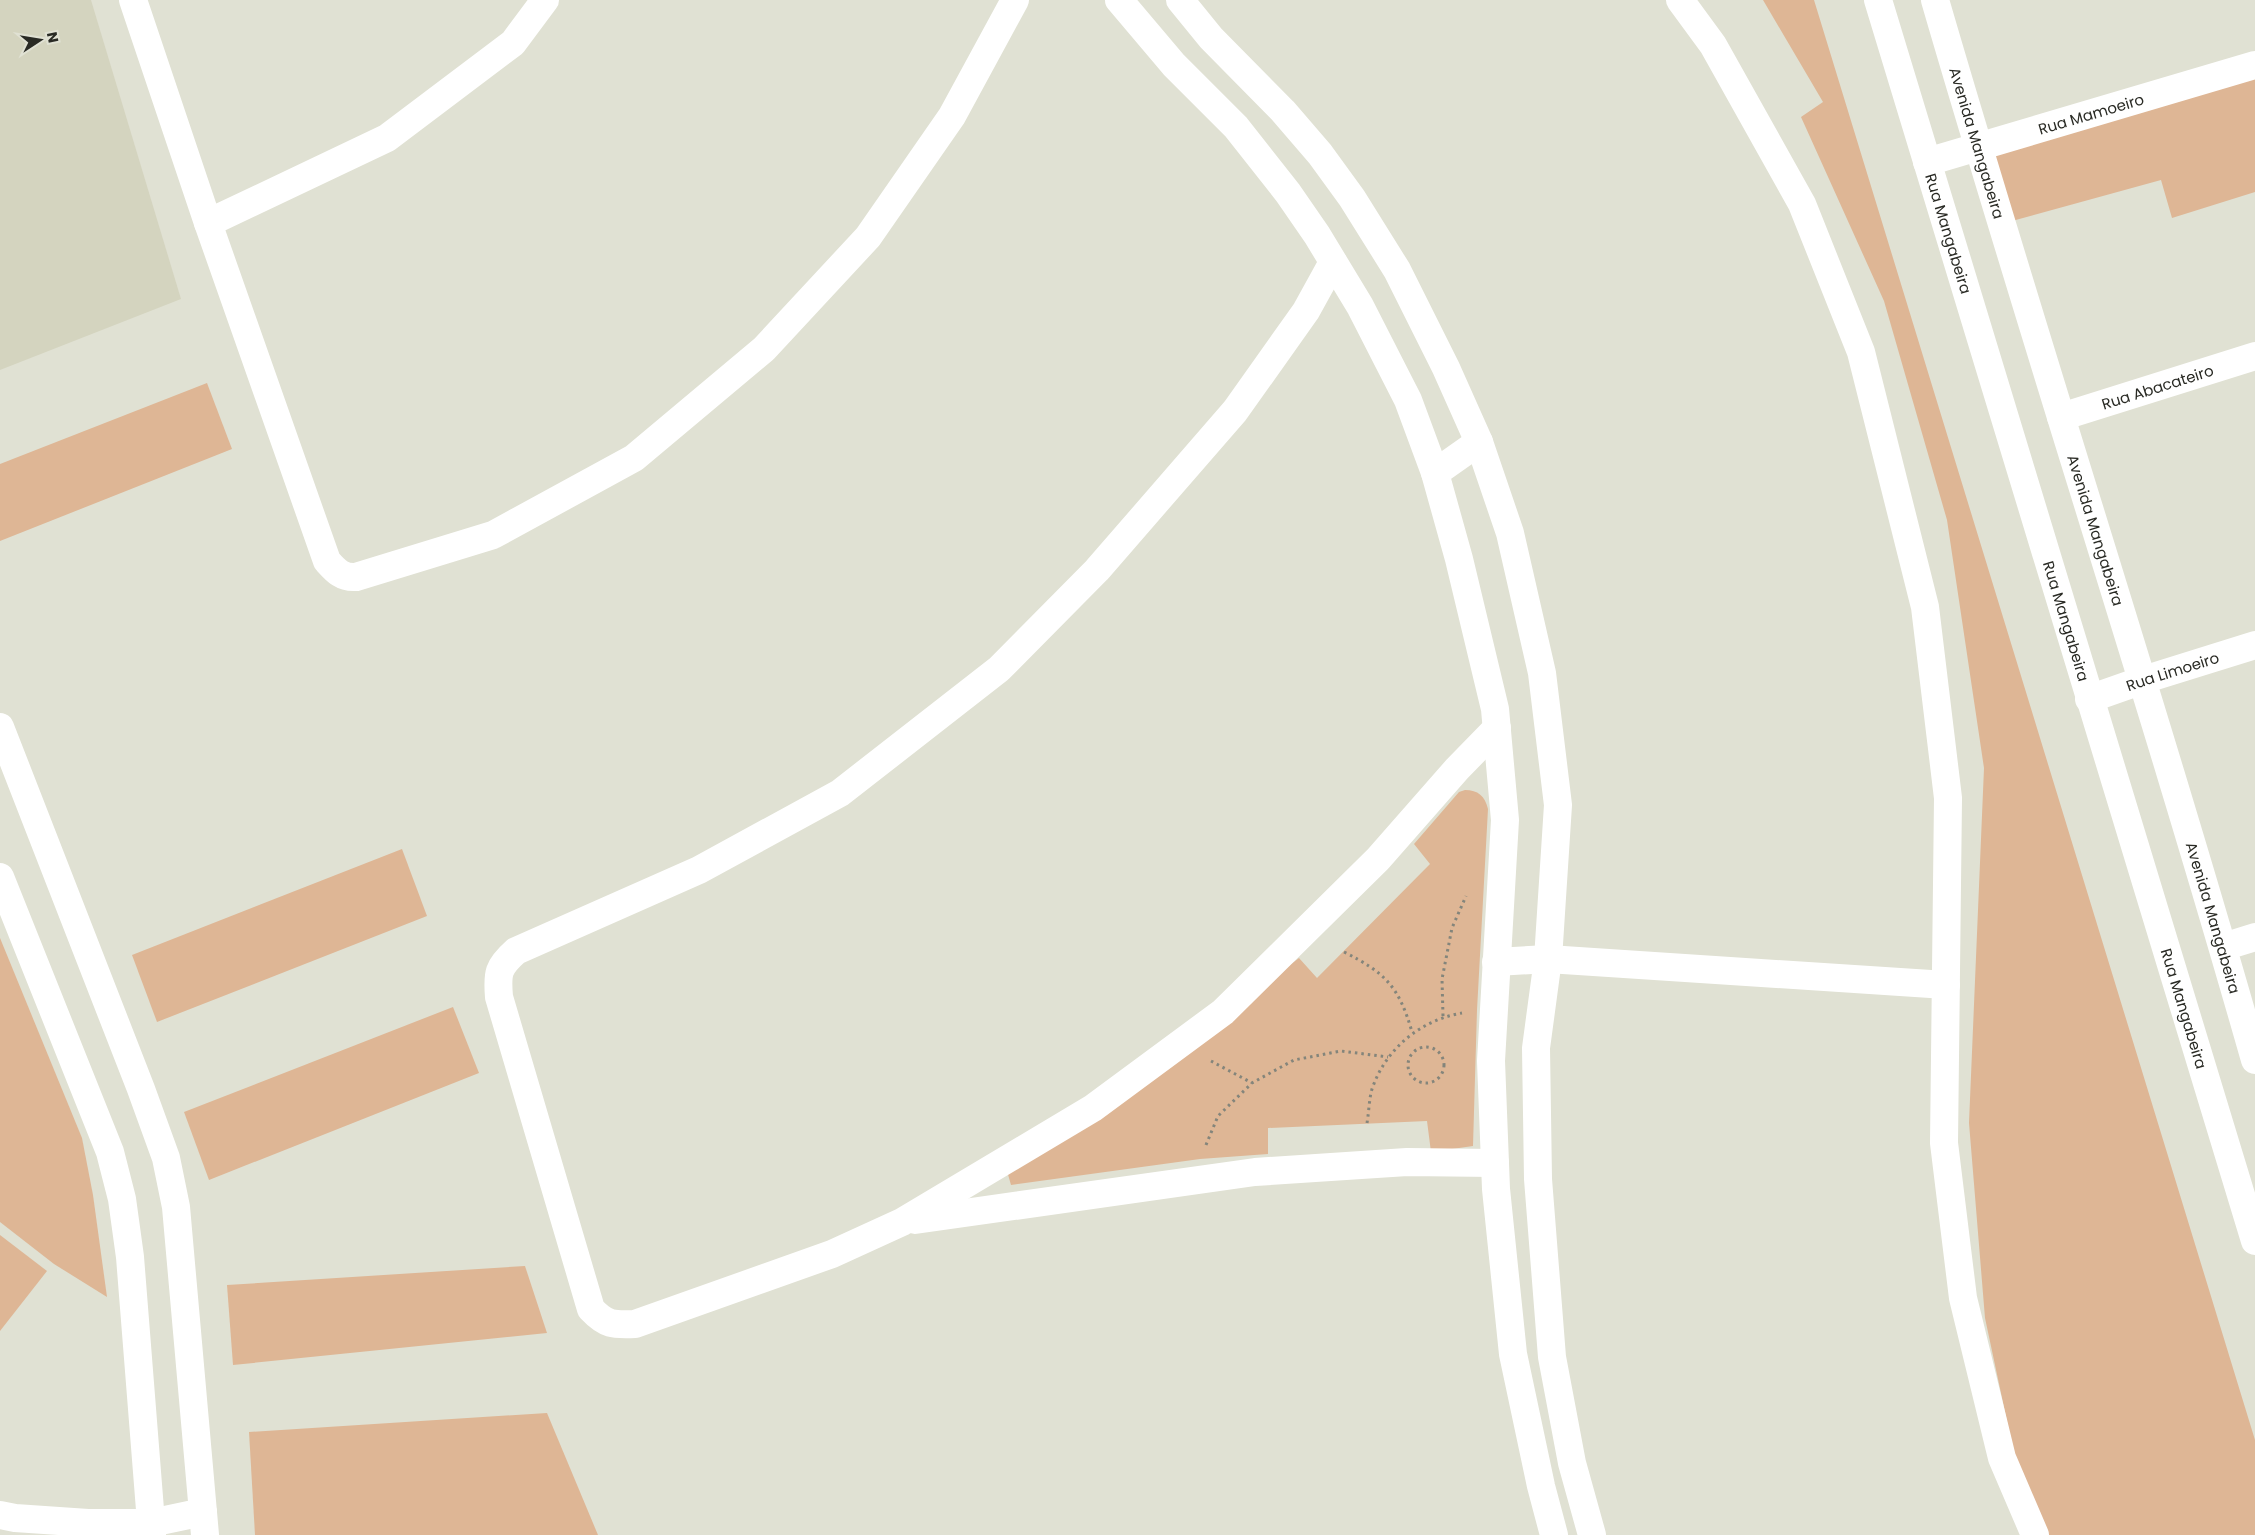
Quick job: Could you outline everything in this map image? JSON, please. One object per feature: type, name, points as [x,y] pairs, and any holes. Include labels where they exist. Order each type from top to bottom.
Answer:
[{"type":"street","points":[[133,0],[208,223],[327,560],[345,578],[356,577],[493,535],[634,458],[764,349],[868,237],[952,116],[1015,0]]},
{"type":"street","points":[[208,223],[387,138],[513,43],[545,0]]},
{"type":"street","points":[[1119,0],[1174,65],[1236,127],[1288,193],[1360,306],[1408,400],[1435,473],[1459,559],[1495,709],[1506,820],[1490,1061],[1495,1164],[1513,1354],[1541,1486],[1554,1535]]},
{"type":"street","points":[[1180,0],[1211,38],[1289,118],[1320,154],[1352,198],[1397,270],[1446,368],[1479,442],[1510,533],[1542,673],[1558,805],[1548,959],[1536,1048],[1538,1179],[1552,1357],[1572,1463],[1592,1535]]},
{"type":"street","points":[[1680,0],[1713,45],[1802,204],[1860,352],[1925,607],[1948,798],[1944,1143],[1963,1298],[2002,1458],[2035,1535]]},
{"type":"street","name":"Rua Mangabeira","points":[[1878,0],[2089,699],[2255,1239]]},
{"type":"street","name":"Avenida Mangabeira","points":[[1935,0],[1978,148],[2143,680],[2255,1060]]},
{"type":"street","name":"Rua Mamoeiro","points":[[1927,162],[2255,65]]},
{"type":"street","points":[[1333,262],[1306,311],[1235,411],[1097,570],[999,669],[840,793],[699,870],[516,951],[503,963],[497,977],[499,997],[591,1309],[600,1319],[614,1325],[635,1324],[832,1254],[902,1222],[1093,1108],[1223,1012],[1378,859],[1457,769],[1497,728]]},
{"type":"street","name":"Rua Abacateiro","points":[[2061,417],[2255,356]]},
{"type":"street","points":[[1435,473],[1479,442]]},
{"type":"street","name":"Rua Limoeiro","points":[[2089,699],[2255,645]]},
{"type":"street","points":[[0,727],[141,1088],[166,1158],[176,1208],[204,1524],[151,1529],[15,1518],[0,1515]]},
{"type":"street","points":[[0,877],[110,1152],[122,1200],[130,1267],[151,1529]]},
{"type":"street","points":[[2223,947],[2255,938]]},
{"type":"street","points":[[1496,962],[1548,959],[1946,985]]},
{"type":"street","points":[[902,1222],[1255,1172],[1407,1162],[1495,1164]]},
{"type":"path","points":[[1442,1016],[1442,979],[1452,928],[1469,888]]},
{"type":"path","points":[[1344,952],[1368,964],[1390,982],[1404,1006],[1412,1032]]},
{"type":"path","points":[[1367,1123],[1372,1089],[1388,1057],[1412,1032],[1442,1016],[1468,1011]]},
{"type":"path","points":[[1429,1047],[1438,1052],[1444,1060],[1444,1070],[1438,1079],[1429,1084],[1419,1082],[1412,1077],[1408,1062],[1412,1054],[1419,1048],[1429,1047]]},
{"type":"path","points":[[1190,1181],[1218,1116],[1252,1082],[1294,1060],[1340,1051],[1388,1057]]},
{"type":"path","points":[[1209,1059],[1252,1082]]},
{"type":"shaded area","points":[[0,0],[91,0],[181,299],[0,370]]},
{"type":"shaded area","points":[[1763,0],[1814,0],[2255,1440],[2255,1535],[2043,1535],[2018,1473],[1985,1318],[1969,1123],[1984,768],[1947,520],[1884,301],[1801,117],[1823,102]]},
{"type":"shaded area","points":[[2255,65],[2255,192],[2172,218],[2161,180],[2001,224],[1978,148]]},
{"type":"shaded area","points":[[207,383],[232,449],[0,541],[0,464]]},
{"type":"shaded area","points":[[1465,790],[1474,791],[1480,795],[1488,809],[1477,1010],[1473,1146],[1431,1152],[1427,1121],[1268,1128],[1268,1154],[1200,1159],[1011,1185],[1007,1171],[1194,1039],[1299,958],[1317,978],[1430,864],[1414,844],[1459,792]]},
{"type":"shaded area","points":[[402,849],[427,916],[157,1022],[132,955]]},
{"type":"shaded area","points":[[0,938],[82,1138],[93,1195],[107,1297],[54,1264],[0,1222]]},
{"type":"shaded area","points":[[453,1007],[479,1073],[209,1180],[184,1112]]},
{"type":"shaded area","points":[[0,1235],[47,1271],[0,1331]]},
{"type":"shaded area","points":[[525,1266],[547,1333],[233,1365],[227,1285]]},
{"type":"shaded area","points":[[547,1413],[598,1535],[255,1535],[249,1432]]}]
